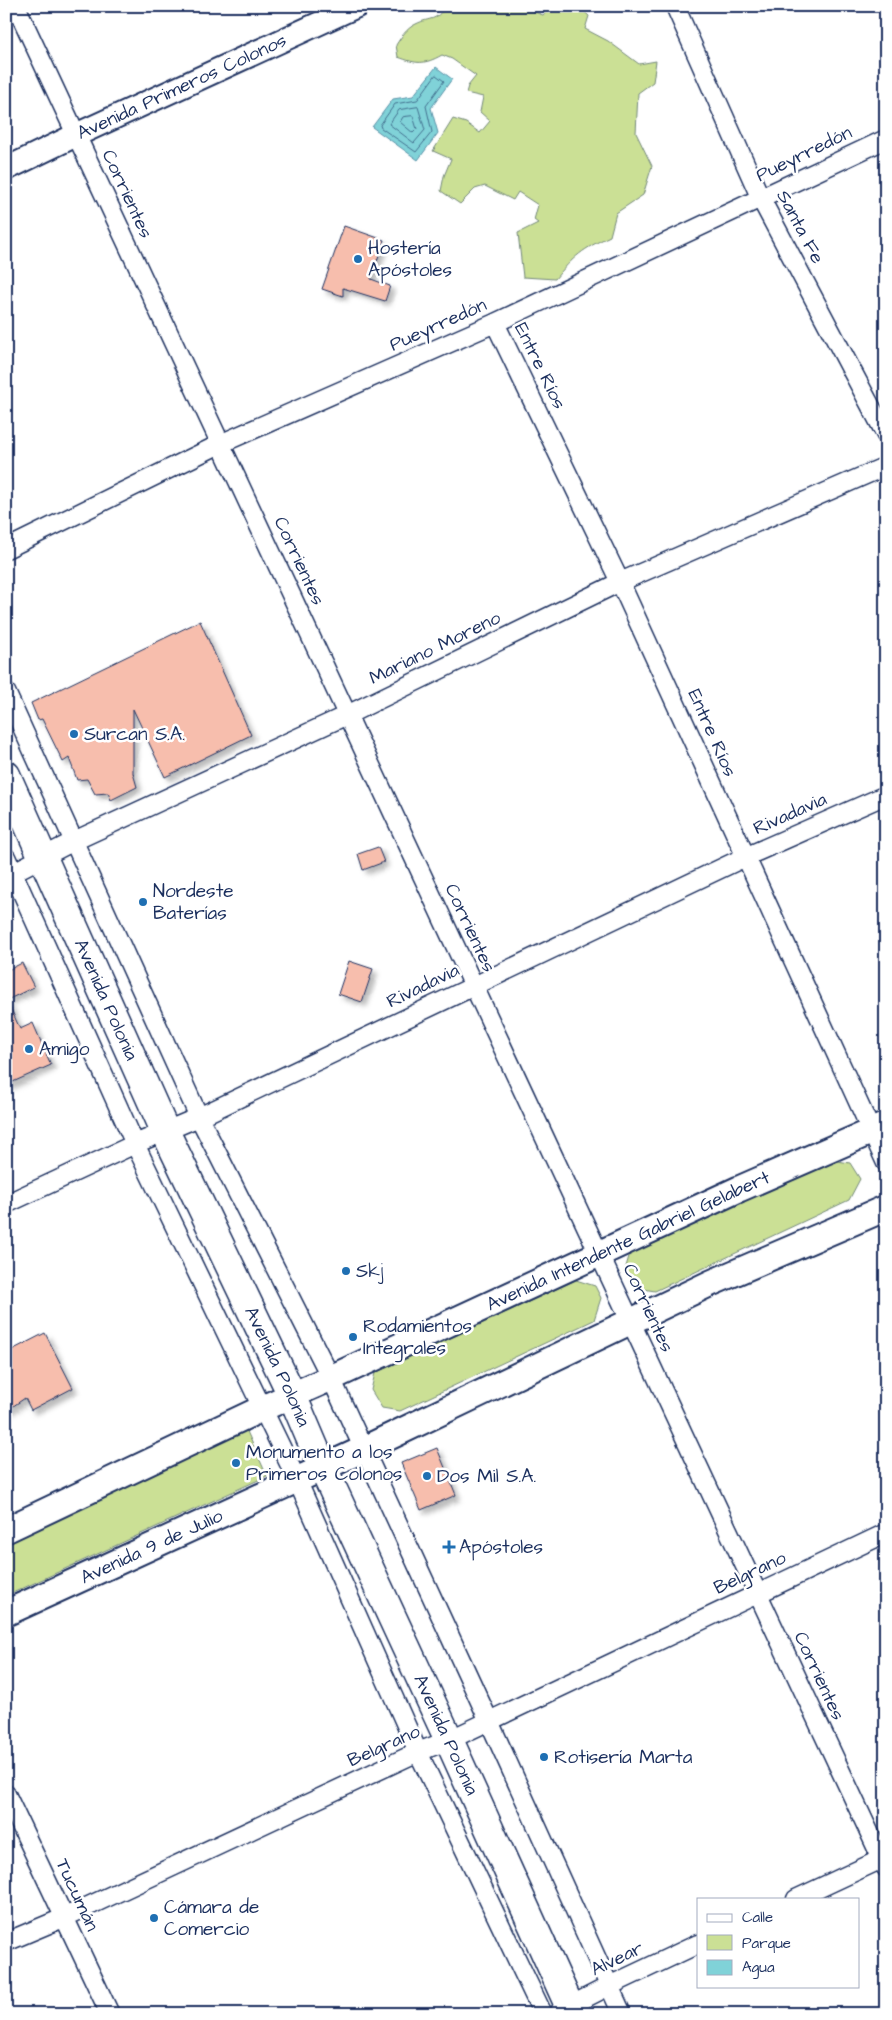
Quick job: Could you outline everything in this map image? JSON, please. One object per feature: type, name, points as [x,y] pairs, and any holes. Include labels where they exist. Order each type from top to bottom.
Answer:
[{"type":"main road","name":"Avenida Polonia","points":[[6,776],[166,1131],[292,1395],[323,1468],[449,1740],[566,2011]]},
{"type":"main road","name":"Avenida Intendente Gabriel Gelabert","points":[[262,1408],[331,1378],[739,1189],[879,1128]]},
{"type":"main road","points":[[296,1480],[711,1283],[886,1208]]},
{"type":"main road","points":[[6,1530],[262,1408]]},
{"type":"main road","name":"Avenida 9 de Julio","points":[[6,1613],[296,1480]]},
{"type":"street","name":"Corrientes","points":[[16,6],[884,1861]]},
{"type":"street","name":"Santa Fe","points":[[675,6],[761,199],[886,435]]},
{"type":"street","name":"Avenida Primeros Colonos","points":[[6,169],[353,7]]},
{"type":"street","name":"Pueyrredón","points":[[6,549],[220,444],[495,323],[886,139]]},
{"type":"street","name":"Entre Ríos","points":[[495,323],[620,582],[745,857],[879,1128],[886,1163]]},
{"type":"street","name":"Mariano Moreno","points":[[9,868],[44,857],[74,841],[347,715],[620,582],[886,466]]},
{"type":"street","points":[[6,692],[199,1117],[331,1378],[622,2014]]},
{"type":"street","name":"Rivadavia","points":[[6,1204],[134,1144],[199,1117],[745,857],[886,795]]},
{"type":"street","name":"Avenida Polonia","points":[[9,868],[134,1144],[296,1480],[418,1752],[543,2014]]},
{"type":"street","name":"Belgrano","points":[[6,1942],[63,1918],[418,1752],[449,1740],[757,1593],[886,1534]]},
{"type":"street","name":"Tucumán","points":[[6,1794],[110,2014]]},
{"type":"street","points":[[798,1898],[884,1861]]},
{"type":"street","name":"Alvear","points":[[566,2011],[609,1986],[697,1944]]},
{"type":"green space","points":[[446,6],[528,6],[527,9],[543,15],[553,6],[578,6],[589,16],[585,29],[608,41],[639,64],[656,61],[653,82],[638,93],[636,133],[652,166],[643,195],[616,213],[610,236],[580,254],[555,279],[523,277],[518,233],[538,223],[534,220],[538,205],[518,192],[513,200],[485,186],[475,189],[460,204],[441,191],[444,176],[451,159],[433,151],[453,119],[466,123],[480,133],[490,121],[480,112],[483,97],[466,93],[468,86],[476,76],[452,59],[442,55],[425,62],[410,61],[398,57],[396,45],[410,28],[435,17]]},
{"type":"green space","points":[[831,1160],[850,1163],[860,1179],[849,1200],[655,1291],[637,1288],[625,1270],[630,1253]]},
{"type":"green space","points":[[576,1280],[595,1286],[601,1298],[594,1320],[400,1411],[382,1408],[371,1390],[375,1373]]},
{"type":"green space","points":[[245,1427],[267,1476],[6,1596],[6,1541]]},
{"type":"water","points":[[436,67],[452,79],[431,108],[438,133],[418,160],[372,127],[393,99],[413,96]]},
{"type":"building","points":[[344,226],[384,240],[371,279],[390,286],[385,301],[343,288],[343,296],[322,289]]},
{"type":"building","points":[[200,621],[251,735],[165,777],[133,709],[133,773],[137,787],[111,800],[108,793],[95,794],[87,779],[77,780],[69,758],[63,762],[42,719],[38,720],[31,703]]},
{"type":"building","points":[[378,847],[384,862],[363,870],[358,854]]},
{"type":"building","points":[[349,961],[373,969],[362,1002],[338,994]]},
{"type":"building","points":[[22,963],[34,987],[7,1000],[20,1029],[33,1023],[51,1065],[6,1085],[6,971]]},
{"type":"building","points":[[45,1333],[73,1388],[31,1410],[25,1398],[6,1411],[6,1353]]},
{"type":"building","points":[[437,1448],[456,1495],[421,1510],[401,1463]]},
{"type":"place","name":"Hostería Apóstoles","points":[[358,259]]},
{"type":"place","name":"Surcan S.A.","points":[[74,734]]},
{"type":"place","name":"Nordeste Baterías","points":[[143,902]]},
{"type":"place","name":"Amigo","points":[[29,1049]]},
{"type":"place","name":"Skj","points":[[346,1271]]},
{"type":"place","name":"Rodamientos Integrales","points":[[353,1337]]},
{"type":"place","name":"Monumento a los Primeros Colonos","points":[[236,1463]]},
{"type":"place","name":"Dos Mil S.A.","points":[[427,1476]]},
{"type":"place","name":"Apóstoles","points":[[449,1547]]},
{"type":"place","name":"Rotisería Marta","points":[[544,1757]]},
{"type":"place","name":"Cámara de Comercio","points":[[154,1918]]}]
